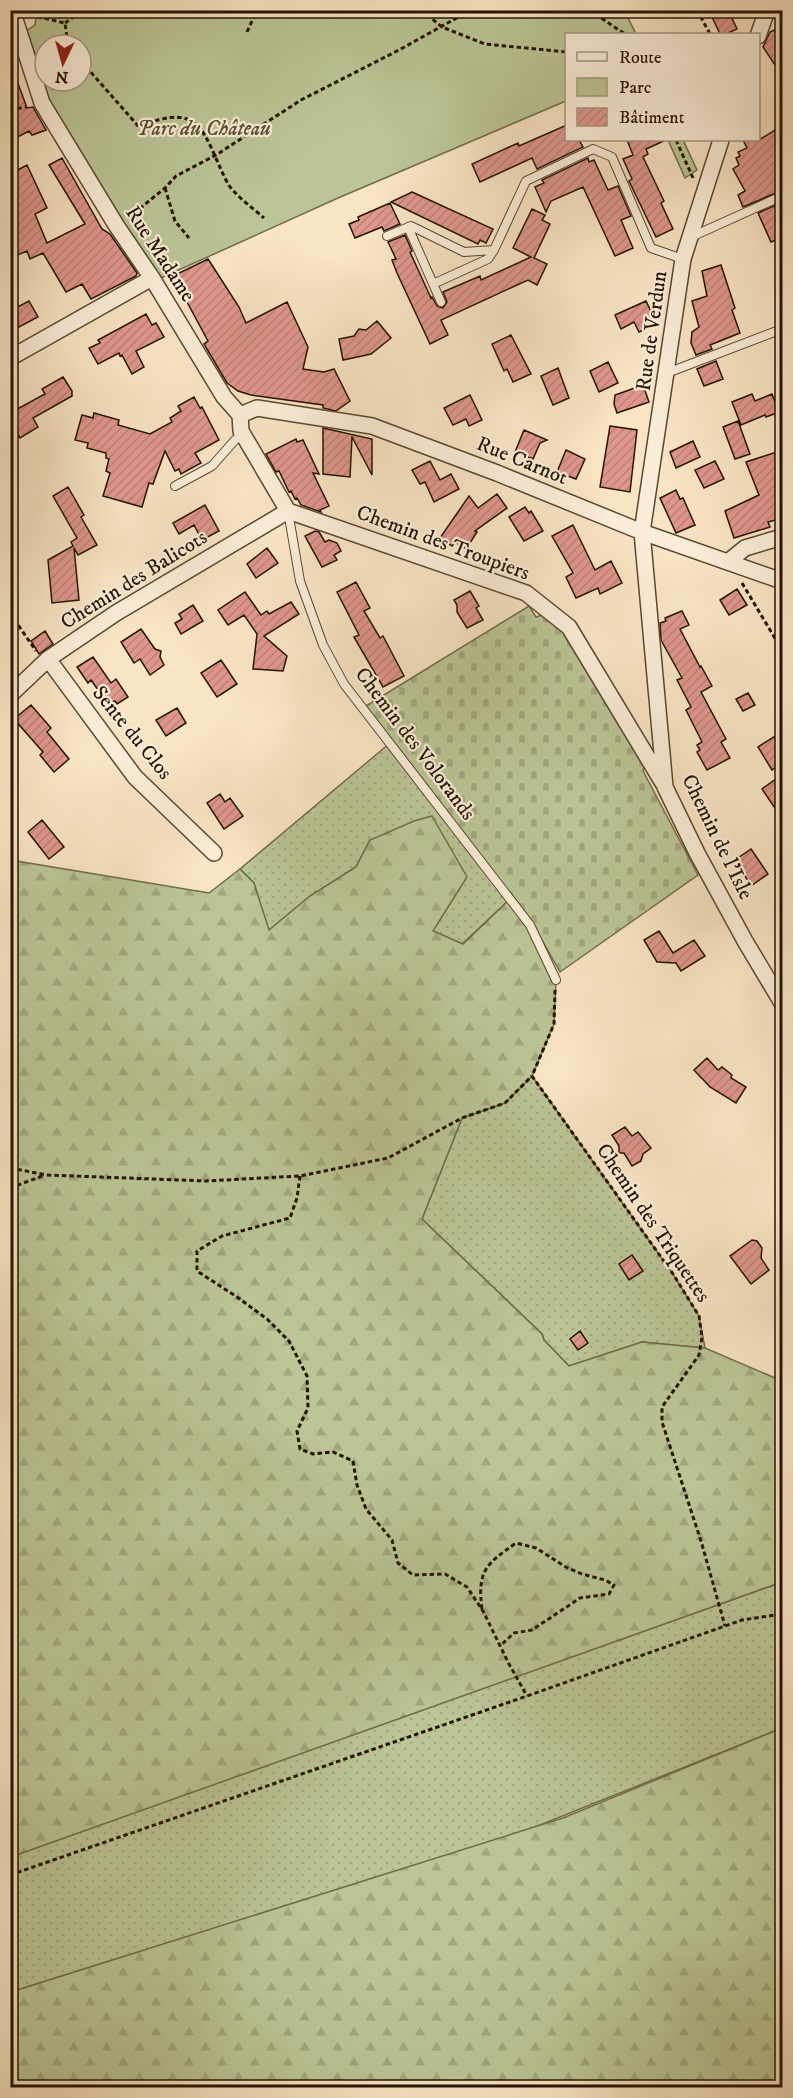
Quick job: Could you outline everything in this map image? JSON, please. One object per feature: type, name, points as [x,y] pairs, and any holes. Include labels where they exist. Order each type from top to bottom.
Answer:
[{"type":"street","name":"Rue Madame","points":[[12,10],[42,103],[224,397],[240,415]]},
{"type":"street","points":[[760,33],[767,10]]},
{"type":"street","name":"Rue de Verdun","points":[[642,532],[683,259],[721,141]]},
{"type":"street","points":[[10,358],[152,278]]},
{"type":"street","name":"Rue Carnot","points":[[240,415],[256,408],[372,426],[497,473],[642,532],[783,581]]},
{"type":"street","points":[[240,415],[241,431],[288,511]]},
{"type":"street","name":"Chemin des Balicots","points":[[10,695],[46,661],[116,613],[288,511]]},
{"type":"street","name":"Chemin des Troupiers","points":[[288,511],[526,593],[569,627],[665,787]]},
{"type":"street","name":"Chemin de l’Isle","points":[[642,532],[665,787],[697,853],[745,941],[783,1003]]},
{"type":"street","points":[[729,561],[745,549],[783,537]]},
{"type":"street","name":"Sente du Clos","points":[[46,661],[135,777],[214,853]]},
{"type":"lane","points":[[433,284],[488,259],[526,181],[593,148],[612,157],[651,248],[683,259]]},
{"type":"lane","points":[[690,238],[783,196]]},
{"type":"lane","points":[[387,236],[411,226],[464,252],[494,250]]},
{"type":"lane","points":[[408,227],[441,302]]},
{"type":"lane","points":[[667,373],[783,329]]},
{"type":"lane","points":[[175,486],[212,466],[243,434]]},
{"type":"lane","name":"Chemin des Volorands","points":[[288,511],[300,581],[323,645],[344,684],[530,925],[556,980]]},
{"type":"path","points":[[28,14],[65,23],[83,10]]},
{"type":"path","points":[[248,32],[257,10]]},
{"type":"path","points":[[421,10],[442,27],[485,44],[565,52]]},
{"type":"path","points":[[117,227],[165,188],[176,176],[216,155],[301,100],[471,10]]},
{"type":"path","points":[[589,10],[624,33]]},
{"type":"path","points":[[697,10],[709,33]]},
{"type":"path","points":[[65,23],[66,33]]},
{"type":"path","points":[[93,74],[140,127],[160,118],[186,117],[196,123],[216,155],[228,184],[264,218]]},
{"type":"path","points":[[676,141],[692,177],[705,190]]},
{"type":"path","points":[[165,188],[175,221],[189,238]]},
{"type":"path","points":[[729,561],[783,650]]},
{"type":"path","points":[[10,613],[46,661]]},
{"type":"path","points":[[10,1168],[47,1174],[206,1180],[300,1176],[387,1158],[462,1118],[505,1103],[532,1077],[554,1024],[556,980]]},
{"type":"path","name":"Chemin des Triquettes","points":[[532,1077],[673,1274],[699,1316],[702,1337],[699,1355],[662,1407],[662,1422],[701,1541],[725,1626]]},
{"type":"path","points":[[10,1188],[47,1174]]},
{"type":"path","points":[[300,1176],[297,1198],[290,1218],[222,1236],[197,1251],[197,1271],[260,1313],[289,1341],[307,1376],[308,1408],[297,1431],[300,1449],[313,1454],[333,1452],[353,1461],[357,1485],[366,1509],[392,1540],[398,1563],[413,1575],[445,1574],[467,1587],[483,1611],[527,1696]]},
{"type":"path","points":[[483,1611],[480,1588],[485,1571],[497,1556],[516,1543],[536,1548],[566,1567],[614,1585],[609,1594],[580,1598],[532,1630],[514,1633],[500,1646]]},
{"type":"path","points":[[10,1875],[742,1620],[783,1614]]},
{"type":"green space","name":"Parc du Château","points":[[37,10],[624,10],[636,33],[565,33],[565,101],[338,198],[161,278],[45,104],[42,93],[93,93],[93,33],[33,33],[33,58],[26,31],[35,25]]},
{"type":"green space","points":[[668,141],[683,141],[697,170],[685,178]]},
{"type":"green space","points":[[529,606],[536,617],[542,615],[562,629],[645,763],[643,771],[698,875],[560,972],[530,919],[366,706]]},
{"type":"green space","points":[[390,743],[510,899],[462,944],[433,931],[370,840],[356,867],[310,896],[268,931],[254,883],[240,869]]},
{"type":"green space","points":[[432,816],[467,877],[433,931],[463,944],[510,899],[526,919],[556,980],[554,1024],[532,1076],[505,1103],[462,1118],[422,1219],[542,1334],[544,1340],[569,1366],[642,1342],[705,1348],[782,1381],[782,1582],[11,1857],[10,860],[209,893],[240,869],[254,883],[269,930],[310,896],[356,867],[370,840],[414,821]]},
{"type":"green space","points":[[532,1076],[673,1274],[699,1316],[705,1348],[642,1342],[569,1366],[544,1340],[542,1334],[422,1219],[462,1118],[505,1103]]},
{"type":"green space","points":[[782,1582],[782,1728],[530,1829],[11,1992],[10,1857]]},
{"type":"green space","points":[[782,1728],[782,2087],[11,2087],[11,1992],[563,1818]]},
{"type":"building","points":[[723,10],[728,10],[737,29],[728,33],[720,33],[712,17]]},
{"type":"building","points":[[783,26],[783,77],[763,47],[770,32]]},
{"type":"building","points":[[12,67],[27,108],[33,107],[46,130],[32,135],[29,131],[10,141]]},
{"type":"building","points":[[783,125],[783,190],[743,207],[738,195],[745,191],[733,169],[739,165],[736,158],[740,156],[738,152],[747,148],[744,141],[760,139]]},
{"type":"building","points":[[565,126],[565,141],[580,141],[583,147],[537,169],[532,158],[480,182],[472,164],[518,143],[519,146]]},
{"type":"building","points":[[627,141],[664,141],[646,149],[648,154],[643,157],[664,201],[661,203],[673,229],[656,237],[629,181],[632,179],[623,159],[633,155]]},
{"type":"building","points":[[62,158],[102,229],[110,234],[137,273],[136,276],[91,299],[82,284],[66,292],[43,253],[30,259],[27,251],[10,258],[10,174],[27,165],[47,208],[35,214],[47,243],[85,224],[49,165]]},
{"type":"building","points":[[588,158],[589,162],[594,160],[608,190],[618,186],[631,216],[621,220],[633,248],[615,256],[583,187],[551,201],[546,212],[535,187],[544,183],[542,180]]},
{"type":"building","points":[[412,192],[493,229],[486,243],[480,240],[478,244],[391,202]]},
{"type":"building","points":[[783,202],[783,237],[771,242],[758,213]]},
{"type":"building","points":[[390,203],[400,224],[384,231],[382,227],[355,238],[349,224],[359,220],[358,217]]},
{"type":"building","points":[[532,209],[545,215],[542,220],[550,224],[534,258],[547,264],[537,285],[528,280],[441,320],[448,335],[430,344],[397,273],[392,260],[396,259],[388,242],[405,235],[412,251],[410,252],[431,298],[437,306],[443,308],[447,302],[443,292],[480,276],[481,280],[531,257],[513,248]]},
{"type":"building","points":[[208,259],[239,307],[246,323],[287,302],[308,347],[303,369],[324,372],[334,369],[350,401],[336,411],[323,408],[323,405],[251,395],[238,391],[227,383],[204,344],[208,341],[173,276]]},
{"type":"building","points":[[721,265],[735,308],[732,310],[740,333],[710,345],[712,349],[696,355],[691,343],[692,332],[699,327],[692,301],[707,296],[702,271]]},
{"type":"building","points":[[29,301],[38,317],[15,329],[10,321],[10,311]]},
{"type":"building","points":[[646,301],[657,324],[639,332],[634,322],[621,329],[615,315]]},
{"type":"building","points":[[146,314],[152,325],[156,323],[164,337],[136,351],[144,367],[132,374],[119,353],[98,364],[89,348],[100,343],[98,340]]},
{"type":"building","points":[[377,321],[391,338],[371,354],[343,360],[339,339],[354,336],[359,329],[366,330]]},
{"type":"building","points":[[511,335],[531,374],[513,382],[507,369],[504,371],[492,344]]},
{"type":"building","points":[[716,361],[723,379],[704,386],[697,369]]},
{"type":"building","points":[[608,362],[618,383],[599,392],[590,371]]},
{"type":"building","points":[[558,368],[569,398],[553,405],[541,376]]},
{"type":"building","points":[[63,377],[72,391],[72,396],[33,418],[38,427],[20,438],[10,421],[10,413],[45,394],[42,389]]},
{"type":"building","points":[[643,385],[649,402],[617,413],[614,404],[615,395]]},
{"type":"building","points":[[752,394],[755,401],[772,394],[779,412],[741,425],[732,402]]},
{"type":"building","points":[[470,395],[482,420],[469,426],[466,419],[453,425],[444,408]]},
{"type":"building","points":[[194,397],[200,408],[202,407],[219,440],[195,453],[201,463],[181,474],[179,469],[175,471],[165,451],[153,484],[149,483],[142,507],[103,496],[110,473],[106,471],[109,459],[106,458],[106,453],[87,448],[88,443],[75,440],[82,415],[93,418],[94,413],[119,420],[118,425],[150,434],[172,422],[170,418],[181,411],[178,406]]},
{"type":"building","points":[[738,421],[750,454],[735,459],[723,427]]},
{"type":"building","points":[[610,426],[637,430],[630,492],[600,487]]},
{"type":"building","points":[[323,428],[372,439],[372,475],[352,437],[350,477],[323,474]]},
{"type":"building","points":[[524,430],[547,440],[540,443],[533,459],[515,452]]},
{"type":"building","points":[[296,439],[297,442],[303,440],[319,474],[313,473],[329,506],[320,510],[321,512],[301,505],[297,498],[295,499],[266,454]]},
{"type":"building","points":[[693,441],[700,457],[676,468],[670,452]]},
{"type":"building","points":[[566,450],[585,459],[576,479],[557,472]]},
{"type":"building","points":[[783,450],[783,518],[768,522],[770,527],[734,538],[725,511],[759,495],[746,462]]},
{"type":"building","points":[[430,461],[440,480],[451,474],[459,489],[434,502],[425,482],[420,484],[412,470]]},
{"type":"building","points":[[715,461],[724,479],[704,488],[695,470]]},
{"type":"building","points":[[68,487],[97,545],[78,555],[74,548],[79,600],[52,603],[48,560],[73,546],[71,542],[77,538],[53,496]]},
{"type":"building","points":[[676,490],[680,499],[683,498],[695,525],[676,533],[660,498]]},
{"type":"building","points":[[497,494],[507,508],[475,531],[477,532],[466,549],[455,542],[452,546],[440,538],[469,496],[478,508]]},
{"type":"building","points":[[205,505],[219,531],[202,540],[194,525],[179,534],[173,523]]},
{"type":"building","points":[[525,507],[529,513],[531,511],[543,531],[524,541],[509,517]]},
{"type":"building","points":[[573,525],[595,570],[611,561],[622,583],[600,594],[598,588],[576,598],[566,577],[573,573],[552,536]]},
{"type":"building","points":[[315,531],[319,532],[325,542],[329,540],[337,543],[341,551],[334,555],[337,560],[322,567],[305,536]]},
{"type":"building","points":[[267,548],[278,563],[256,578],[247,564]]},
{"type":"building","points":[[356,582],[370,608],[364,611],[380,638],[383,636],[404,676],[383,687],[354,637],[359,635],[337,592]]},
{"type":"building","points":[[737,589],[747,605],[729,615],[720,600]]},
{"type":"building","points":[[470,591],[479,606],[476,608],[483,620],[467,628],[457,612],[454,600]]},
{"type":"building","points":[[245,592],[261,615],[267,611],[269,614],[291,602],[299,614],[264,636],[287,656],[283,671],[253,669],[257,634],[244,615],[228,625],[218,610]]},
{"type":"building","points":[[193,605],[203,621],[181,634],[175,623],[182,619],[179,614]]},
{"type":"building","points":[[682,611],[689,625],[680,629],[712,686],[701,692],[726,739],[721,742],[730,758],[707,770],[697,752],[700,750],[697,745],[702,742],[686,710],[691,707],[677,680],[682,678],[661,640],[660,623],[666,621],[665,618]]},
{"type":"building","points":[[141,629],[155,649],[161,651],[160,657],[164,665],[150,675],[140,659],[134,663],[121,642]]},
{"type":"building","points":[[45,631],[53,644],[39,654],[31,641]]},
{"type":"building","points":[[93,657],[111,683],[116,679],[128,697],[117,704],[115,701],[109,705],[91,680],[88,683],[77,667]]},
{"type":"building","points":[[221,660],[237,684],[217,697],[201,673]]},
{"type":"building","points":[[748,693],[755,705],[743,711],[736,699]]},
{"type":"building","points":[[31,705],[51,728],[47,732],[69,759],[54,772],[40,755],[43,752],[14,719]]},
{"type":"building","points":[[177,708],[186,723],[166,736],[156,720]]},
{"type":"building","points":[[783,731],[783,763],[772,770],[758,747]]},
{"type":"building","points":[[783,774],[783,820],[762,789]]},
{"type":"building","points":[[220,794],[225,802],[230,798],[243,816],[224,829],[207,803]]},
{"type":"building","points":[[42,820],[64,847],[49,859],[28,832]]},
{"type":"building","points":[[751,849],[768,874],[751,886],[735,860]]},
{"type":"building","points":[[659,931],[673,953],[694,940],[705,956],[681,971],[676,963],[657,962],[644,940]]},
{"type":"building","points":[[707,1058],[718,1070],[722,1067],[732,1075],[731,1078],[746,1087],[736,1103],[710,1087],[694,1070]]},
{"type":"building","points":[[625,1127],[632,1136],[638,1132],[651,1148],[643,1154],[641,1161],[632,1166],[624,1153],[619,1153],[619,1146],[612,1135]]},
{"type":"building","points":[[752,1240],[757,1241],[762,1248],[761,1258],[769,1270],[751,1284],[730,1256]]},
{"type":"building","points":[[632,1255],[643,1271],[629,1280],[619,1264]]},
{"type":"building","points":[[580,1331],[588,1343],[578,1350],[570,1339]]}]
